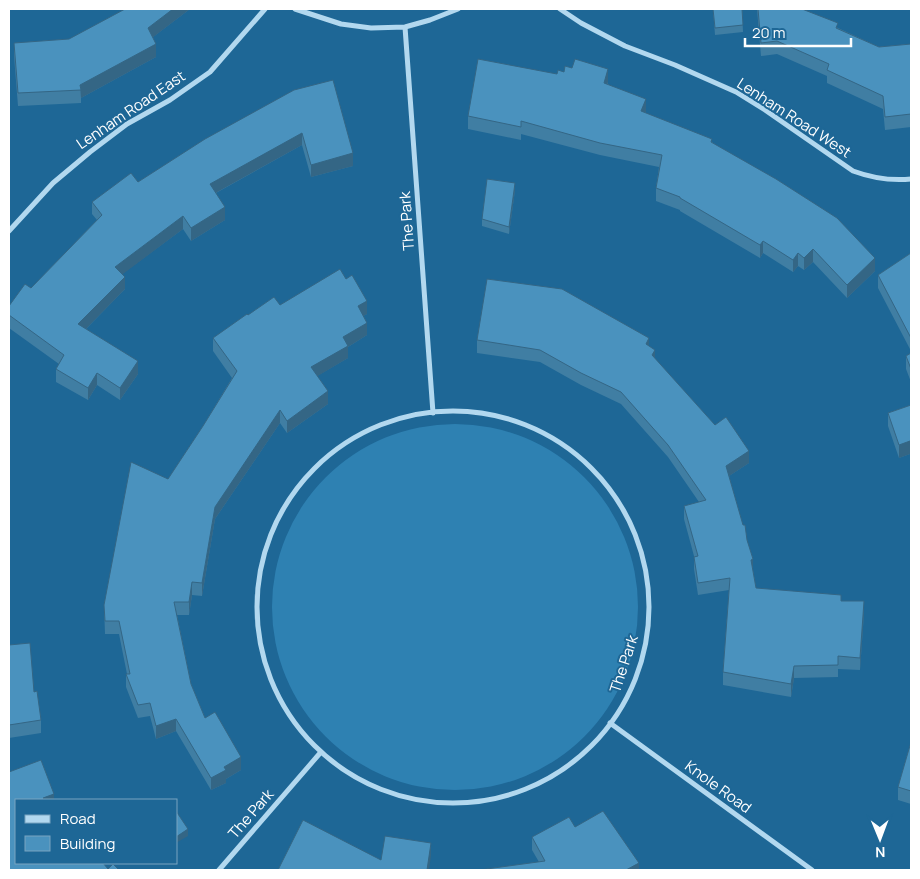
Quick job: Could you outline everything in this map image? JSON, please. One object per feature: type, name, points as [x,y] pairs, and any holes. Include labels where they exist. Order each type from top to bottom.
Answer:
[{"type":"street","name":"Lenham Road East","points":[[9,231],[53,183],[90,152],[127,124],[170,100],[210,72],[266,9]]},
{"type":"street","points":[[295,9],[341,24],[371,28],[405,27],[458,9]]},
{"type":"street","name":"Lenham Road West","points":[[560,9],[581,23],[625,46],[675,64],[736,92],[765,110],[853,172],[895,180],[911,179]]},
{"type":"street","name":"The Park","points":[[405,27],[433,413]]},
{"type":"street","name":"The Park","points":[[458,412],[508,419],[554,439],[574,454],[593,471],[623,510],[634,533],[642,557],[648,590],[649,606],[643,656],[635,680],[610,724],[575,761],[546,780],[512,794],[481,801],[444,803],[395,794],[363,781],[334,763],[310,743],[278,696],[268,674],[258,628],[258,580],[266,548],[281,513],[308,475],[344,444],[365,432],[410,416],[433,413],[458,412]]},
{"type":"street","name":"Knole Road","points":[[610,724],[812,870]]},
{"type":"street","name":"The Park","points":[[219,870],[321,752]]},
{"type":"shaded area","points":[[455,424],[491,427],[525,438],[557,455],[571,465],[597,491],[607,505],[624,537],[635,571],[638,607],[635,643],[624,677],[607,709],[597,723],[571,749],[557,759],[525,776],[491,787],[455,790],[419,787],[385,776],[353,759],[339,749],[313,723],[303,709],[286,677],[275,643],[272,607],[275,571],[286,537],[303,505],[313,491],[339,465],[353,455],[385,438],[419,427]]},
{"type":"building","points":[[125,9],[173,9],[148,28],[156,44],[80,85],[81,90],[18,93],[14,43],[69,39]]},
{"type":"building","points":[[713,9],[742,9],[743,25],[715,28]]},
{"type":"building","points":[[758,9],[802,9],[838,23],[836,28],[879,47],[911,44],[911,114],[885,117],[883,96],[827,70],[829,64],[777,41],[761,43]]},
{"type":"building","points":[[478,59],[557,74],[558,70],[564,72],[565,66],[572,68],[575,59],[608,69],[604,83],[646,99],[641,111],[712,139],[711,142],[776,179],[837,218],[875,258],[847,285],[813,249],[804,258],[798,253],[793,260],[763,241],[760,245],[680,197],[656,188],[662,155],[600,143],[521,121],[521,127],[468,116]]},
{"type":"building","points":[[333,80],[353,153],[311,165],[302,133],[210,184],[225,207],[191,228],[183,216],[115,267],[125,277],[78,324],[138,361],[120,388],[97,373],[88,388],[56,369],[64,355],[9,315],[9,306],[25,284],[31,288],[102,215],[92,202],[131,173],[138,182],[205,139],[294,90]]},
{"type":"building","points":[[487,179],[515,183],[509,227],[482,219]]},
{"type":"building","points":[[911,253],[911,338],[878,275]]},
{"type":"building","points":[[340,269],[346,279],[352,275],[367,301],[358,306],[367,323],[343,337],[348,346],[311,367],[328,391],[287,421],[280,410],[215,507],[202,583],[192,582],[189,602],[174,602],[191,684],[205,718],[215,712],[241,757],[224,767],[226,770],[211,778],[176,719],[156,726],[150,703],[138,705],[126,674],[130,674],[119,621],[105,621],[104,605],[131,462],[168,479],[237,371],[213,338],[274,297],[280,305]]},
{"type":"building","points":[[487,279],[562,289],[649,338],[646,344],[655,350],[652,355],[715,425],[726,417],[749,451],[726,466],[743,525],[745,525],[753,559],[751,560],[756,588],[841,595],[841,601],[864,601],[860,658],[838,656],[838,665],[794,666],[791,684],[723,672],[730,578],[698,583],[694,557],[698,556],[684,506],[706,500],[668,445],[621,392],[581,373],[540,350],[477,340]]},
{"type":"building","points":[[911,353],[911,369],[906,356]]},
{"type":"building","points":[[911,405],[911,451],[910,441],[899,445],[888,413]]},
{"type":"building","points":[[30,643],[34,692],[37,691],[41,720],[9,725],[9,645]]},
{"type":"building","points":[[911,742],[911,791],[898,787]]},
{"type":"building","points":[[41,760],[54,794],[44,799],[15,799],[15,864],[104,864],[108,869],[113,864],[119,870],[9,870],[9,772]]},
{"type":"building","points":[[603,811],[639,863],[626,870],[479,870],[545,861],[532,837],[569,817],[575,827]]},
{"type":"building","points":[[178,814],[188,829],[178,836]]},
{"type":"building","points":[[303,820],[381,860],[385,836],[431,843],[427,870],[278,870]]}]
